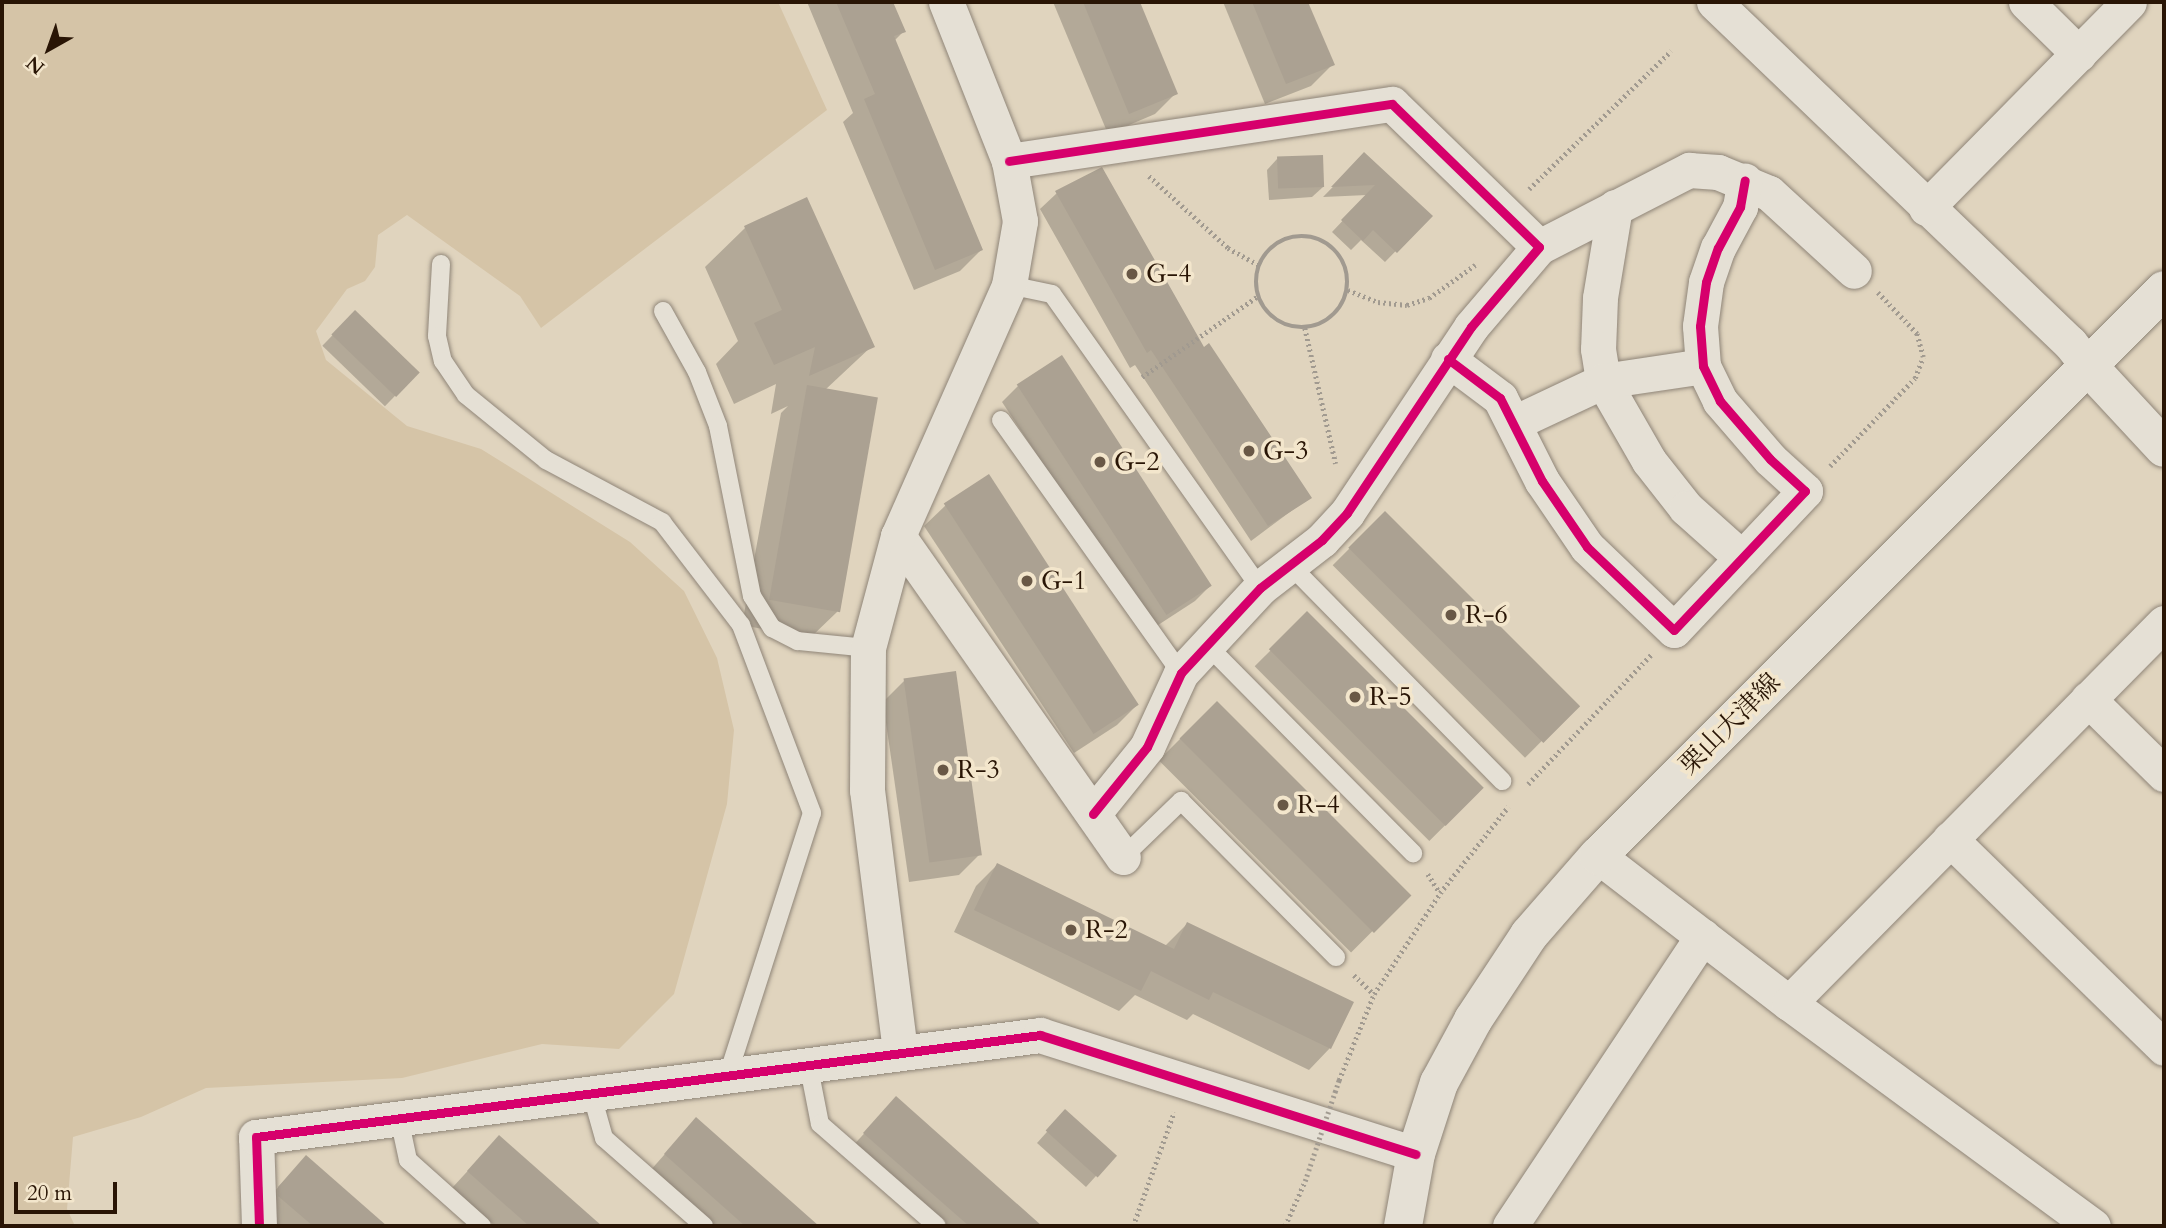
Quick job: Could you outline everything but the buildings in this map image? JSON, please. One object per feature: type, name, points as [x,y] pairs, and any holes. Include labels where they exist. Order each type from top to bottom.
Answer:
[{"type":"main road","name":"栗山大津線","points":[[1403,1226],[1416,1154],[1439,1083],[1473,1020],[1529,935],[1598,856],[2164,290]]},
{"type":"main road","points":[[2089,367],[2164,448]]},
{"type":"street","points":[[900,1051],[867,790],[868,648],[898,536],[1009,285],[1020,220],[1009,161],[946,2]]},
{"type":"street","points":[[1714,2],[1926,208],[2070,343],[2089,367]]},
{"type":"street","points":[[2026,2],[2079,54]]},
{"type":"street","points":[[1926,208],[2129,2]]},
{"type":"street","points":[[1009,161],[1392,104],[1539,247]]},
{"type":"street","points":[[1093,814],[1147,747],[1181,673],[1205,643],[1260,588],[1348,513],[1448,359],[1539,247],[1689,170],[1745,180],[1769,193],[1854,271]]},
{"type":"street","points":[[1448,359],[1500,398],[1516,422],[1542,481],[1587,547],[1674,630],[1805,491],[1770,459],[1720,401],[1703,366],[1700,326],[1706,282],[1718,248],[1740,207],[1745,180]]},
{"type":"street","points":[[1615,207],[1600,298],[1603,381],[1656,470],[1686,508],[1742,558]]},
{"type":"street","points":[[1516,422],[1603,381],[1703,366]]},
{"type":"street","points":[[898,536],[1123,857]]},
{"type":"street","points":[[1788,1003],[2164,623]]},
{"type":"street","points":[[2088,699],[2164,774]]},
{"type":"street","points":[[1950,839],[2164,1048]]},
{"type":"street","points":[[1598,856],[1788,1003],[2093,1226]]},
{"type":"street","points":[[1510,1226],[1703,936]]},
{"type":"street","points":[[259,1226],[256,1138],[808,1063],[1040,1035],[1416,1154]]},
{"type":"lane","points":[[441,264],[438,336],[443,361],[466,395],[546,460],[662,522],[741,625],[812,813],[728,1074]]},
{"type":"lane","points":[[1009,285],[1052,294],[1260,588]]},
{"type":"lane","points":[[663,311],[697,372],[718,426],[752,596],[772,628],[798,641],[868,648]]},
{"type":"lane","points":[[1001,420],[1181,673]]},
{"type":"lane","points":[[1290,565],[1502,781]]},
{"type":"lane","points":[[1205,643],[1413,853]]},
{"type":"lane","points":[[1123,857],[1181,801],[1336,957]]},
{"type":"lane","points":[[808,1063],[820,1124],[937,1226]]},
{"type":"lane","points":[[591,1092],[604,1139],[704,1226]]},
{"type":"lane","points":[[399,1118],[408,1160],[482,1226]]},
{"type":"path","points":[[1518,200],[1671,51]]},
{"type":"path","points":[[1114,145],[1228,248],[1259,265]]},
{"type":"path","points":[[1307,236],[1321,240],[1343,260],[1348,290],[1333,316],[1306,328],[1276,320],[1258,296],[1259,265],[1278,242],[1307,236]]},
{"type":"path","points":[[1348,290],[1378,302],[1407,305],[1429,298],[1484,260]]},
{"type":"path","points":[[1805,491],[1915,378],[1923,357],[1917,334],[1904,316],[1854,271]]},
{"type":"path","points":[[1121,391],[1258,296]]},
{"type":"path","points":[[1306,328],[1348,513]]},
{"type":"path","points":[[1527,786],[1674,630]]},
{"type":"path","points":[[1285,1226],[1305,1181],[1339,1080],[1374,994],[1440,892],[1517,796]]},
{"type":"path","points":[[1133,1226],[1184,1081]]},
{"type":"shaded area","points":[[2,2],[778,2],[827,110],[541,328],[520,296],[407,215],[378,235],[375,267],[365,281],[347,289],[316,331],[326,360],[407,426],[481,449],[630,542],[684,591],[717,658],[734,730],[727,804],[674,994],[619,1049],[542,1044],[402,1078],[206,1088],[141,1117],[73,1137],[67,1209],[75,1226],[2,1226]]},
{"type":"cycle path","points":[[1009,161],[1392,104],[1539,247],[1471,327],[1347,513],[1322,540],[1260,588],[1181,673],[1147,747],[1093,814]]},
{"type":"cycle path","points":[[1448,359],[1500,398],[1542,481],[1587,547],[1674,630],[1805,491],[1770,459],[1720,401],[1703,366],[1700,326],[1706,282],[1718,248],[1740,207],[1745,180]]},
{"type":"cycle path","points":[[259,1226],[256,1137],[1040,1035],[1416,1154]]},
{"type":"place","name":"G-4","points":[[1132,274]]},
{"type":"place","name":"G-3","points":[[1249,451]]},
{"type":"place","name":"G-2","points":[[1100,462]]},
{"type":"place","name":"G-1","points":[[1027,581]]},
{"type":"place","name":"R-6","points":[[1451,615]]},
{"type":"place","name":"R-5","points":[[1355,697]]},
{"type":"place","name":"R-3","points":[[943,770]]},
{"type":"place","name":"R-4","points":[[1283,805]]},
{"type":"place","name":"R-2","points":[[1071,930]]}]
